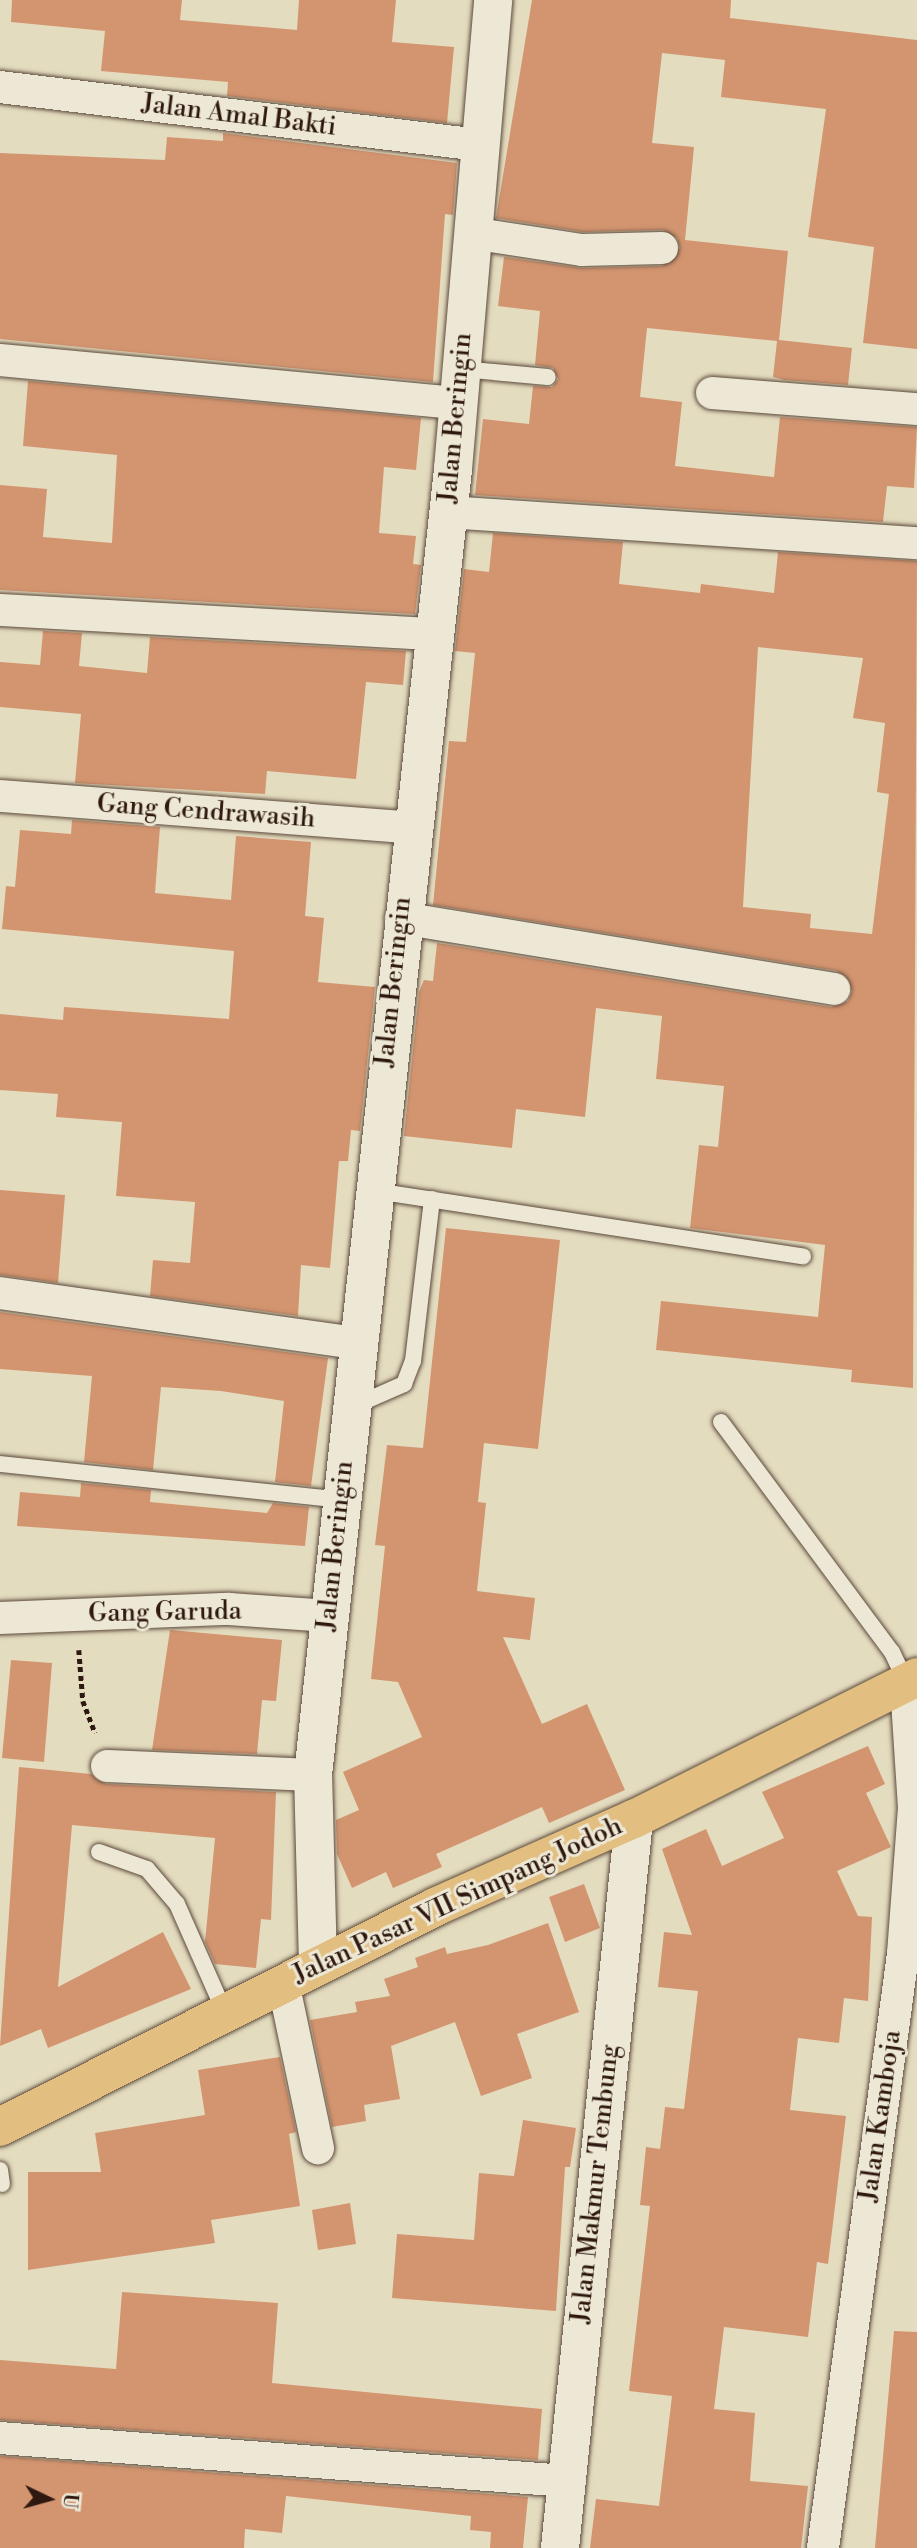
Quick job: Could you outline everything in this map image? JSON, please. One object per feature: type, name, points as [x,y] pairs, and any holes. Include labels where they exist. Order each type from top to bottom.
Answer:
[{"type":"main road","name":"Jalan Pasar VII Simpang Jodoh","points":[[0,2127],[318,1964],[634,1819],[912,1680]]},
{"type":"street","name":"Jalan Beringin","points":[[318,1964],[313,1776],[401,918],[436,634],[459,386],[477,145],[493,0]]},
{"type":"street","name":"Jalan Amal Bakti","points":[[0,87],[477,145]]},
{"type":"street","points":[[471,233],[582,250],[662,248]]},
{"type":"street","points":[[0,360],[459,386]]},
{"type":"street","points":[[712,393],[917,409]]},
{"type":"street","points":[[447,512],[917,543]]},
{"type":"street","points":[[0,610],[436,634]]},
{"type":"street","name":"Gang Cendrawasih","points":[[0,796],[412,828]]},
{"type":"street","points":[[401,918],[834,989]]},
{"type":"street","points":[[0,1293],[357,1343]]},
{"type":"street","name":"Gang Garuda","points":[[0,1618],[229,1609],[329,1616]]},
{"type":"street","name":"Jalan Kamboja","points":[[823,2548],[903,1954],[914,1808],[912,1680]]},
{"type":"street","points":[[107,1766],[313,1776]]},
{"type":"street","name":"Jalan Makmur Tembung","points":[[560,2548],[634,1819]]},
{"type":"street","points":[[283,1983],[318,2148]]},
{"type":"street","points":[[0,2438],[566,2481]]},
{"type":"lane","points":[[459,386],[548,377]]},
{"type":"lane","points":[[373,1190],[803,1256]]},
{"type":"lane","points":[[351,1407],[404,1384],[413,1360],[432,1199]]},
{"type":"lane","points":[[721,1422],[912,1680]]},
{"type":"lane","points":[[0,1464],[342,1500]]},
{"type":"lane","points":[[99,1852],[147,1869],[177,1904],[225,2013]]},
{"type":"path","points":[[78,1614],[83,1702],[107,1766]]},
{"type":"building","points":[[12,0],[182,0],[180,20],[297,30],[299,0],[396,0],[392,42],[454,47],[447,123],[227,96],[228,82],[101,71],[105,31],[11,22]]},
{"type":"building","points":[[532,0],[731,0],[730,18],[917,40],[917,349],[863,343],[874,247],[808,237],[826,109],[721,97],[725,60],[662,53],[652,143],[694,147],[685,240],[788,251],[779,340],[852,348],[848,385],[784,380],[773,377],[777,341],[647,328],[640,397],[682,402],[675,466],[774,477],[780,417],[917,427],[914,488],[887,486],[883,522],[475,495],[483,419],[529,424],[533,386],[552,387],[558,379],[553,368],[535,365],[540,311],[498,306],[504,257],[582,268],[662,266],[680,248],[677,238],[662,230],[583,232],[496,218]]},
{"type":"building","points":[[223,133],[457,163],[453,215],[445,214],[433,382],[0,339],[0,153],[165,160],[167,137],[223,141]]},
{"type":"building","points":[[28,381],[421,418],[416,470],[384,467],[379,533],[416,536],[413,564],[421,565],[415,614],[0,590],[0,485],[47,489],[43,537],[112,543],[117,455],[23,446]]},
{"type":"building","points":[[493,533],[623,542],[619,584],[700,593],[701,584],[774,593],[778,552],[917,561],[913,1388],[851,1382],[852,1370],[656,1350],[661,1301],[818,1317],[825,1245],[690,1228],[699,1145],[718,1147],[724,1086],[656,1079],[662,1016],[596,1008],[585,1117],[516,1109],[512,1148],[404,1136],[419,992],[424,980],[433,981],[437,943],[831,1007],[848,1001],[852,991],[837,971],[433,905],[449,741],[466,742],[475,653],[455,651],[464,569],[489,572]],"holes":[[[758,647],[863,658],[853,718],[885,723],[877,792],[889,794],[872,934],[810,928],[811,914],[743,907]]]},
{"type":"building","points":[[43,631],[82,633],[79,666],[147,673],[150,637],[406,651],[403,685],[366,682],[356,779],[267,771],[265,794],[75,783],[81,714],[0,707],[0,662],[40,665]]},
{"type":"building","points":[[72,820],[160,827],[155,893],[231,900],[236,836],[311,842],[305,916],[324,918],[318,982],[375,987],[360,1131],[351,1130],[348,1161],[339,1161],[330,1268],[301,1265],[298,1316],[150,1296],[153,1260],[190,1263],[195,1202],[116,1196],[122,1122],[56,1117],[58,1094],[0,1090],[0,1014],[63,1020],[64,1007],[229,1019],[234,951],[2,929],[6,886],[15,887],[20,830],[71,834]]},
{"type":"building","points":[[0,1190],[65,1195],[58,1283],[0,1275]]},
{"type":"building","points":[[446,1228],[560,1240],[538,1449],[484,1443],[478,1502],[486,1503],[477,1591],[535,1598],[530,1640],[503,1637],[542,1724],[587,1704],[625,1790],[549,1823],[542,1807],[436,1854],[442,1867],[393,1888],[386,1872],[352,1888],[337,1854],[336,1820],[359,1810],[343,1772],[422,1737],[398,1682],[371,1679],[385,1546],[375,1545],[387,1445],[423,1448]]},
{"type":"building","points":[[0,1312],[328,1358],[311,1486],[275,1482],[284,1401],[221,1391],[161,1387],[153,1470],[84,1462],[92,1376],[0,1369]]},
{"type":"building","points":[[81,1483],[151,1490],[150,1502],[267,1513],[273,1503],[309,1507],[305,1546],[17,1526],[20,1492],[80,1497]]},
{"type":"building","points":[[170,1630],[282,1640],[276,1701],[262,1700],[257,1754],[152,1750]]},
{"type":"building","points":[[11,1660],[52,1663],[44,1762],[2,1758]]},
{"type":"building","points":[[868,1746],[885,1784],[866,1793],[891,1847],[837,1871],[858,1916],[872,1917],[868,2001],[844,1998],[839,2043],[798,2038],[790,2110],[846,2116],[828,2264],[817,2262],[808,2337],[724,2327],[714,2409],[755,2413],[750,2481],[808,2486],[801,2548],[590,2548],[596,2499],[659,2506],[672,2396],[629,2391],[650,2206],[640,2205],[646,2147],[660,2149],[665,2107],[684,2109],[698,1991],[658,1987],[664,1932],[692,1935],[662,1849],[706,1829],[722,1866],[784,1838],[762,1792]]},
{"type":"building","points":[[19,1767],[91,1774],[106,1784],[276,1792],[271,1920],[261,1919],[256,1968],[215,1964],[205,1942],[215,1838],[72,1825],[58,1987],[163,1932],[191,1989],[48,2048],[41,2029],[0,2046]]},
{"type":"building","points":[[584,1884],[600,1928],[565,1942],[549,1897]]},
{"type":"building","points":[[548,1923],[579,2012],[517,2034],[532,2078],[481,2096],[455,2022],[391,2046],[400,2099],[364,2105],[366,2121],[332,2127],[310,2020],[357,2012],[355,2002],[390,1996],[384,1979],[418,1967],[415,1958],[445,1947],[447,1954],[488,1945]]},
{"type":"building","points":[[280,2057],[296,2132],[289,2134],[300,2206],[211,2220],[215,2243],[28,2270],[28,2172],[101,2172],[95,2133],[205,2115],[198,2070]]},
{"type":"building","points":[[523,2120],[576,2128],[570,2167],[565,2167],[556,2311],[392,2298],[397,2234],[474,2240],[479,2173],[514,2176]]},
{"type":"building","points":[[350,2203],[356,2244],[318,2250],[312,2210]]},
{"type":"building","points":[[122,2292],[278,2303],[272,2383],[542,2409],[538,2460],[0,2420],[0,2360],[116,2369]]},
{"type":"building","points":[[894,2331],[917,2332],[917,2548],[875,2548]]},
{"type":"building","points":[[0,2456],[528,2497],[523,2548],[490,2548],[491,2532],[470,2530],[471,2516],[286,2496],[282,2533],[245,2529],[244,2548],[0,2548]]}]
